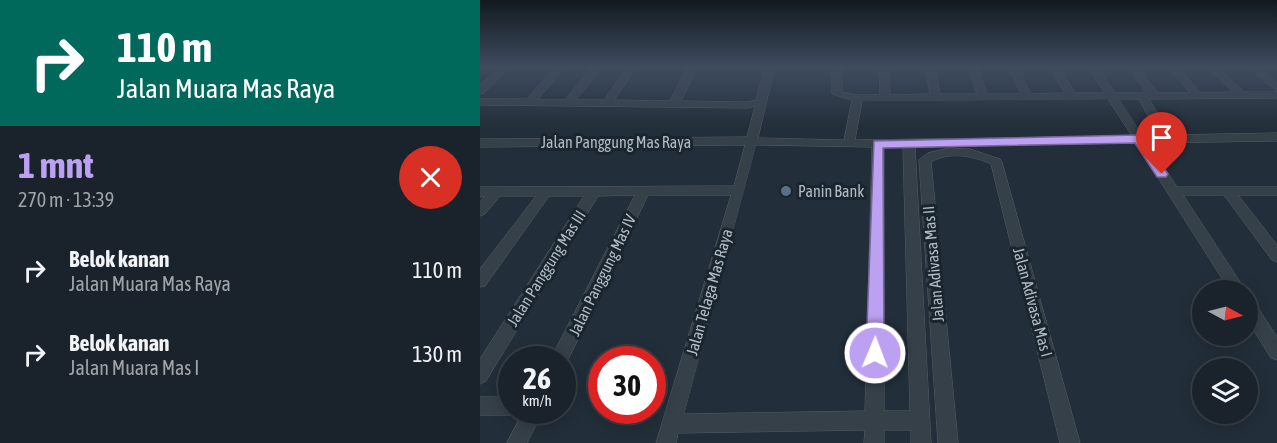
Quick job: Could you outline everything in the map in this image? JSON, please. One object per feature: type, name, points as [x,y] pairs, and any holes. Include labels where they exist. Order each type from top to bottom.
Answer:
[{"type":"street","points":[[528,103],[543,87]]},
{"type":"street","points":[[568,103],[581,87]]},
{"type":"street","points":[[607,103],[618,87]]},
{"type":"street","points":[[674,104],[683,87]]},
{"type":"street","name":"Jalan Telaga Mas Raya","points":[[666,443],[739,190],[764,87]]},
{"type":"street","points":[[836,87],[836,90],[842,96],[857,98],[1277,95]]},
{"type":"street","points":[[885,87],[885,98]]},
{"type":"street","points":[[934,87],[936,98]]},
{"type":"street","points":[[979,87],[983,97]]},
{"type":"street","points":[[1022,87],[1027,97]]},
{"type":"street","points":[[1065,87],[1071,96]]},
{"type":"street","points":[[1105,87],[1231,280]]},
{"type":"street","points":[[1148,87],[1155,96]]},
{"type":"street","points":[[1191,87],[1198,95]]},
{"type":"street","points":[[1232,87],[1241,95]]},
{"type":"street","points":[[1143,97],[1166,138]]},
{"type":"street","points":[[849,144],[857,98]]},
{"type":"street","points":[[480,102],[748,105],[760,102]]},
{"type":"street","name":"Jalan Panggung Mas Raya","points":[[480,143],[752,141],[878,144],[1277,137]]},
{"type":"street","points":[[909,143],[921,443]]},
{"type":"street","points":[[874,443],[878,144]]},
{"type":"street","name":"Jalan Adivasa Mas II","points":[[948,443],[925,160],[932,155],[944,153],[983,155],[996,162]]},
{"type":"street","name":"Jalan Adivasa Mas I","points":[[996,162],[1070,443]]},
{"type":"street","points":[[480,281],[547,190]]},
{"type":"street","points":[[480,192],[739,190]]},
{"type":"street","name":"Jalan Panggung Mas III","points":[[480,375],[594,191]]},
{"type":"street","name":"Jalan Panggung Mas IV","points":[[566,346],[644,191]]},
{"type":"street","points":[[1173,191],[1277,191]]},
{"type":"street","points":[[1228,191],[1277,256]]},
{"type":"street","points":[[480,211],[496,192]]},
{"type":"street","points":[[1258,323],[1277,352]]},
{"type":"street","points":[[480,406],[498,406]]},
{"type":"street","points":[[672,424],[920,420]]},
{"type":"street","points":[[517,443],[527,424]]},
{"type":"place","name":"Panin Bank","points":[[786,191]]},
{"type":"route","points":[[875,353],[878,144],[1138,139],[1162,174]]}]
